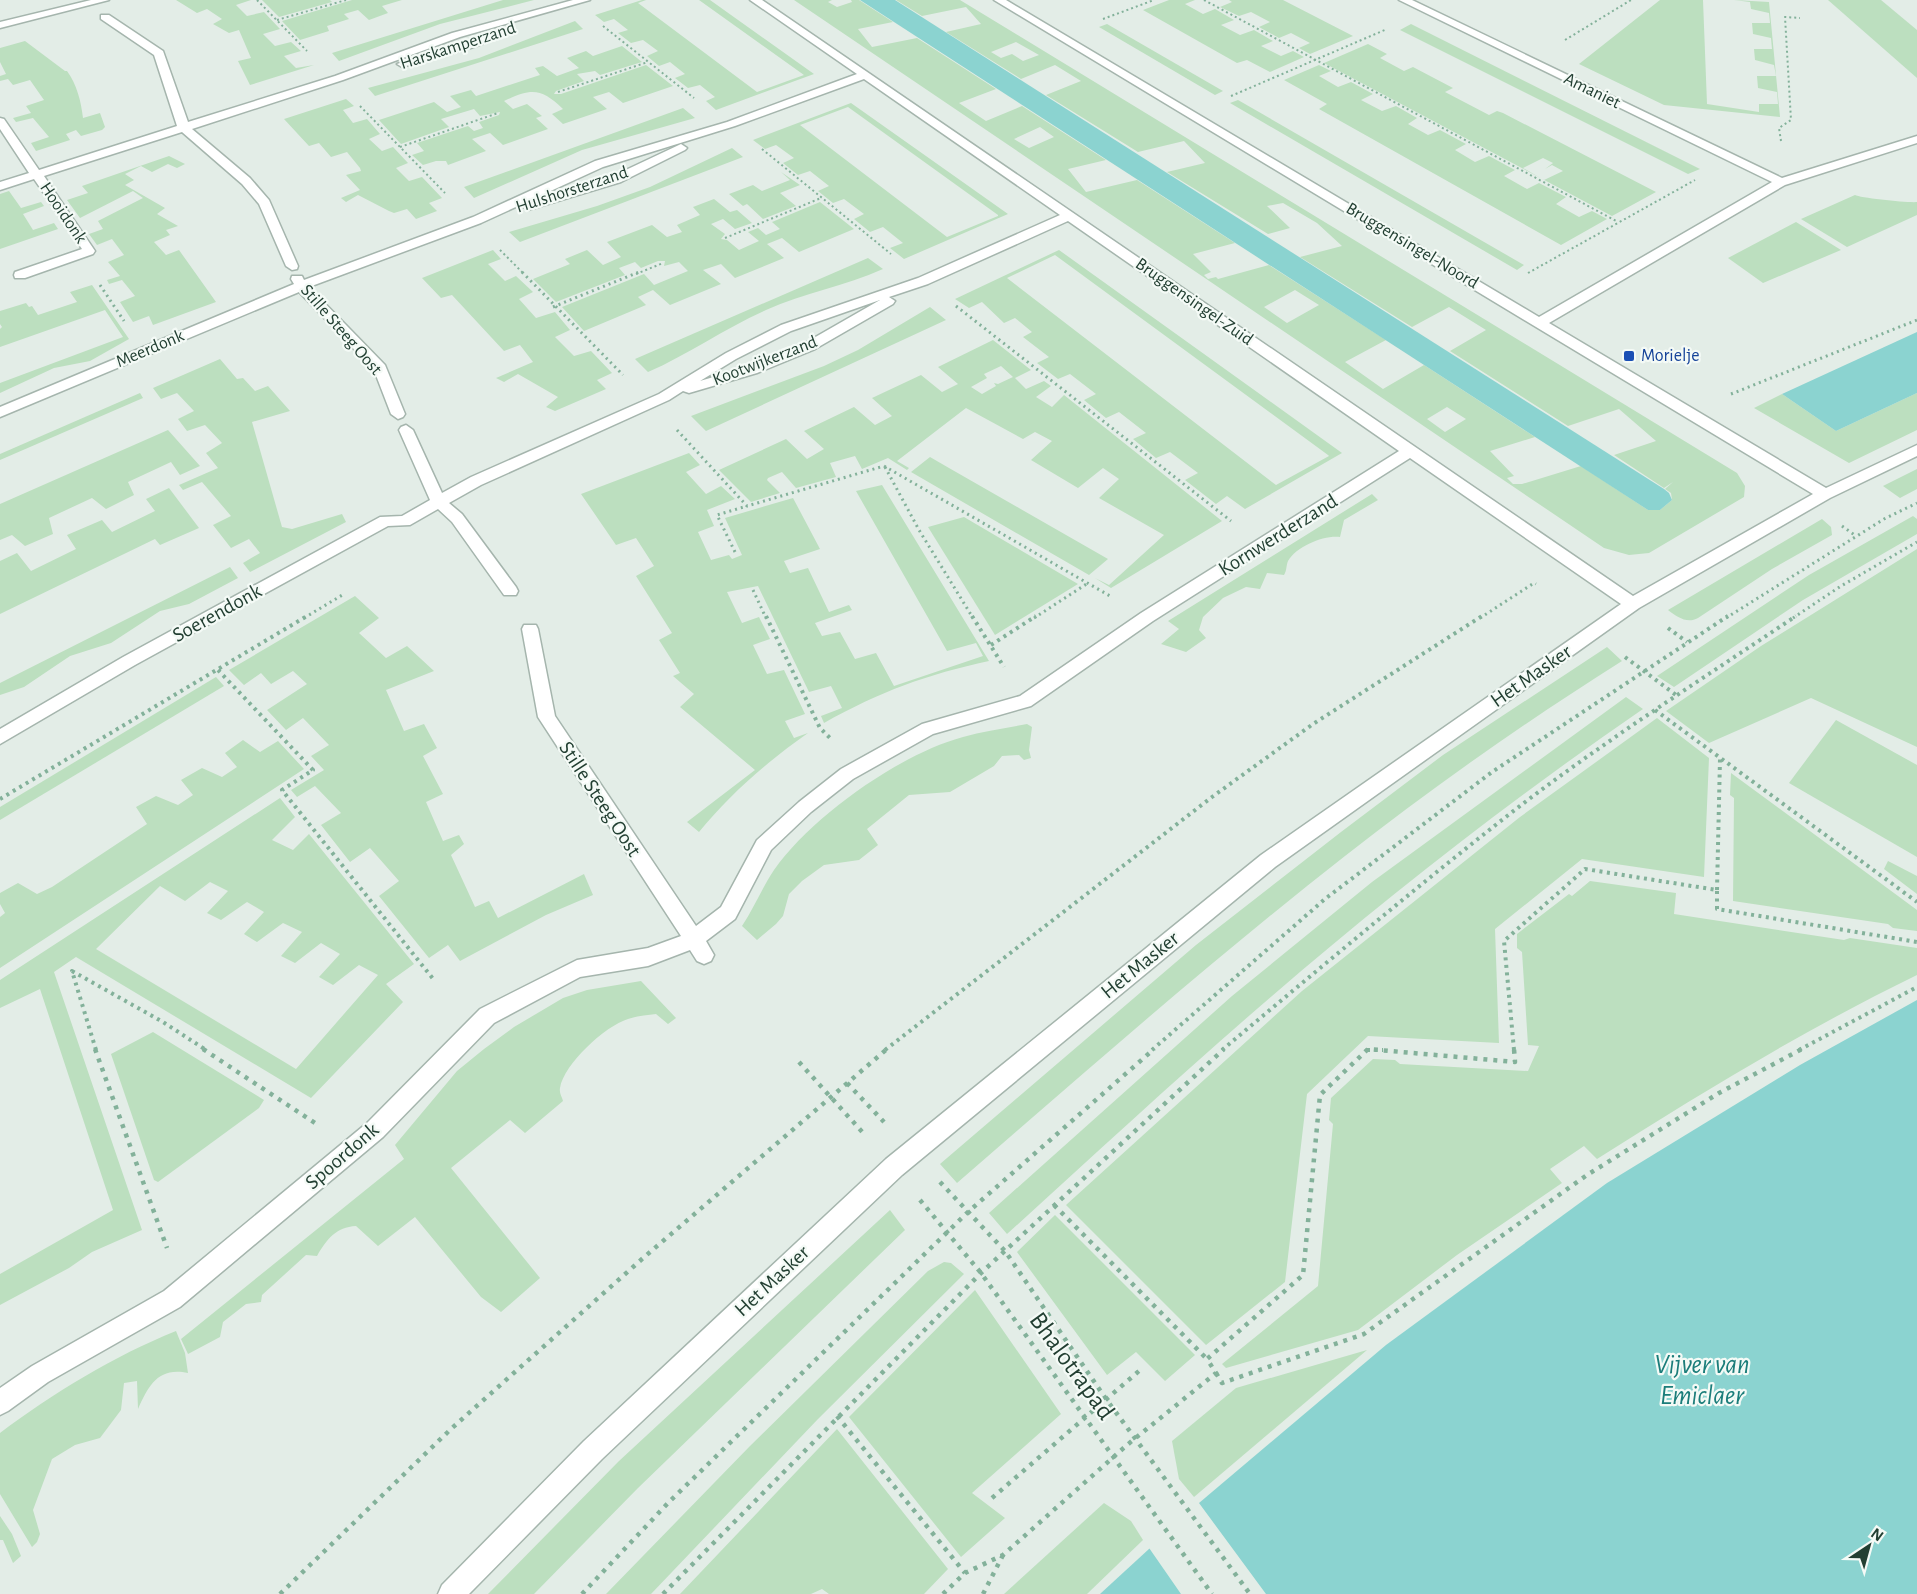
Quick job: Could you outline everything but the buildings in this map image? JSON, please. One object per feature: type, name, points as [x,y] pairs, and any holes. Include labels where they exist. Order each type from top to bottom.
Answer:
[{"type":"street","points":[[0,25],[104,0]]},
{"type":"street","name":"Bruggensingel-Zuid","points":[[755,0],[1633,604]]},
{"type":"street","name":"Bruggensingel-Noord","points":[[999,0],[1825,494]]},
{"type":"street","name":"Amaniet","points":[[1404,0],[1781,182]]},
{"type":"street","name":"Harskamperzand","points":[[184,128],[337,79],[456,34],[579,2]]},
{"type":"street","points":[[105,17],[159,53],[184,128]]},
{"type":"street","name":"Hulshorsterzand","points":[[475,221],[599,164],[731,124],[864,75]]},
{"type":"street","name":"Hooidonk","points":[[0,120],[89,251],[20,275]]},
{"type":"street","name":"Hulshorsterzand","points":[[296,277],[617,179],[731,124]]},
{"type":"street","name":"Hooidonk","points":[[0,186],[184,128]]},
{"type":"street","name":"Stille Steeg Oost","points":[[184,128],[246,182],[265,203],[296,277],[380,368],[398,414]]},
{"type":"street","points":[[1540,322],[1781,182],[1917,139]]},
{"type":"street","name":"Kootwijkerzand","points":[[664,397],[731,356],[786,328],[923,280],[1070,215]]},
{"type":"street","name":"Meerdonk","points":[[0,412],[296,277]]},
{"type":"street","name":"Kootwijkerzand","points":[[438,501],[509,466],[664,397],[752,370],[810,346],[923,280]]},
{"type":"street","points":[[406,430],[438,501],[457,518],[510,591]]},
{"type":"street","name":"Het Masker","points":[[451,1594],[593,1450],[894,1167],[1268,861],[1633,604],[1825,494],[1917,450]]},
{"type":"street","name":"Kornwerderzand","points":[[699,948],[728,913],[764,845],[805,807],[860,767],[928,729],[1025,701],[1147,617],[1409,452]]},
{"type":"street","name":"Soerendonk","points":[[0,737],[129,661],[385,521],[405,521],[438,501]]},
{"type":"street","name":"Stille Steeg Oost","points":[[530,629],[547,717],[699,948]]},
{"type":"street","name":"Spoordonk","points":[[0,1403],[40,1374],[172,1299],[375,1130],[487,1016],[577,969],[699,948]]},
{"type":"path","points":[[257,0],[475,221]]},
{"type":"path","points":[[277,20],[346,0]]},
{"type":"path","points":[[1099,21],[1154,0]]},
{"type":"path","points":[[1204,0],[1619,222]]},
{"type":"path","points":[[1556,45],[1631,0]]},
{"type":"path","points":[[1782,146],[1779,128],[1791,120],[1785,16],[1800,18]]},
{"type":"path","points":[[1229,97],[1387,29]]},
{"type":"path","points":[[558,92],[648,62]]},
{"type":"path","points":[[400,147],[498,113]]},
{"type":"path","points":[[1523,276],[1703,176]]},
{"type":"path","points":[[725,237],[821,198]]},
{"type":"path","points":[[554,307],[663,263]]},
{"type":"path","points":[[97,280],[126,324]]},
{"type":"path","points":[[1681,408],[1744,390],[1917,320]]},
{"type":"path","points":[[1025,701],[919,530],[885,466],[1147,617]]},
{"type":"path","points":[[582,1594],[669,1502],[968,1212],[1325,899],[1492,772],[1687,642],[1884,519],[1917,503]]},
{"type":"path","points":[[735,552],[717,515],[747,506]]},
{"type":"path","points":[[663,1594],[981,1273],[1220,1052],[1384,914],[1518,808],[1655,710],[1841,586],[1917,542]]},
{"type":"path","points":[[991,645],[1088,583]]},
{"type":"path","points":[[280,1594],[452,1428],[642,1258],[879,1055],[1212,797],[1313,724],[1534,583],[1541,588]]},
{"type":"path","points":[[753,590],[820,728],[860,767]]},
{"type":"path","points":[[0,799],[344,594]]},
{"type":"path","points":[[218,670],[313,770],[282,790],[434,980]]},
{"type":"path","points":[[1655,710],[1917,902]]},
{"type":"path","points":[[1720,758],[1717,909],[1917,942]]},
{"type":"path","points":[[1207,1359],[1303,1275],[1320,1095],[1368,1049],[1515,1062],[1504,941],[1585,869],[1717,890]]},
{"type":"path","points":[[182,1290],[99,1061],[72,971],[163,1022],[353,1148]]},
{"type":"path","points":[[1054,1205],[1207,1359],[1222,1383],[1364,1334],[1587,1175],[1719,1093],[1917,987]]},
{"type":"path","points":[[799,1062],[894,1167]]},
{"type":"path","name":"Bhalotrapad","points":[[894,1167],[981,1273],[1212,1594]]},
{"type":"path","points":[[1005,1251],[1106,1399],[1250,1594]]},
{"type":"path","points":[[992,1498],[1139,1371]]},
{"type":"path","points":[[943,1594],[965,1573],[1003,1555],[1136,1438],[1216,1373]]},
{"type":"path","points":[[837,1416],[965,1573]]},
{"type":"path","points":[[983,1594],[1003,1555]]},
{"type":"green space","points":[[176,0],[251,0],[236,5],[247,16],[264,12],[280,29],[263,34],[275,46],[291,42],[301,51],[284,56],[296,68],[314,65],[250,85],[238,61],[251,58],[239,30],[229,33],[213,24],[222,19],[207,9],[197,13]]},
{"type":"green space","points":[[262,0],[330,0],[332,2],[279,17]]},
{"type":"green space","points":[[352,0],[402,0],[382,6],[388,13],[369,20],[358,10],[344,14],[349,19],[327,26],[329,31],[300,40],[282,21]]},
{"type":"green space","points":[[503,0],[534,0],[440,24],[339,61],[332,53]]},
{"type":"green space","points":[[646,0],[638,3],[757,92],[804,75],[699,0],[710,0],[814,74],[716,110],[706,101],[715,97],[700,85],[688,88],[675,78],[685,74],[670,62],[659,66],[647,56],[658,51],[643,40],[631,43],[618,33],[628,30],[614,19],[604,22],[595,15]]},
{"type":"green space","points":[[794,0],[832,0],[828,2],[837,7],[852,2],[851,0],[859,0],[893,22],[858,29],[872,47],[917,38],[996,89],[959,103],[986,121],[1022,106],[1106,160],[1068,169],[1086,192],[1137,180],[1235,243],[1193,254],[1211,272],[1204,275],[1208,279],[1216,277],[1218,279],[1269,265],[1386,340],[1345,362],[1383,389],[1424,365],[1535,437],[1490,451],[1514,476],[1507,478],[1513,484],[1522,484],[1581,466],[1648,510],[1660,510],[1672,500],[1671,493],[1665,489],[1673,482],[1664,488],[1614,455],[1656,441],[1619,409],[1568,426],[1450,351],[1486,330],[1449,307],[1412,327],[1300,257],[1342,246],[1317,223],[1283,203],[1267,206],[1290,228],[1268,234],[1167,172],[1205,163],[1184,141],[1138,152],[1046,95],[1081,81],[1055,65],[1021,79],[946,32],[981,24],[966,7],[922,16],[896,0],[960,0],[1737,473],[1745,486],[1744,497],[1649,553],[1629,555],[1604,548]],"holes":[[[1016,42],[1039,55],[1023,61],[1012,54],[1001,58],[991,52]],[[1040,127],[1054,137],[1029,148],[1014,139]],[[1295,290],[1319,305],[1287,323],[1264,307]],[[1447,407],[1466,419],[1445,432],[1427,419]]]},
{"type":"green space","points":[[1169,0],[1195,0],[1185,4],[1203,14],[1215,9],[1234,20],[1221,25],[1240,35],[1254,30],[1273,41],[1261,46],[1281,56],[1293,51],[1304,57],[1270,72],[1247,60],[1237,63],[1143,10]]},
{"type":"green space","points":[[1229,0],[1283,0],[1353,36],[1310,54],[1299,48],[1310,43],[1291,33],[1279,38],[1259,27],[1270,22],[1251,12],[1239,16],[1220,7],[1232,2]]},
{"type":"green space","points":[[1660,0],[1703,0],[1707,104],[1759,112],[1759,104],[1778,104],[1777,92],[1758,88],[1757,76],[1776,76],[1774,65],[1755,60],[1754,49],[1772,49],[1771,38],[1753,34],[1752,23],[1770,23],[1769,13],[1751,9],[1750,2],[1734,0],[1769,2],[1780,117],[1664,105],[1579,64]]},
{"type":"green space","points":[[1828,0],[1881,0],[1917,30],[1917,78]]},
{"type":"green space","points":[[575,21],[583,29],[375,96],[368,88],[479,58]]},
{"type":"green space","points":[[1107,24],[1223,91],[1215,95],[1099,27]]},
{"type":"green space","points":[[1411,24],[1700,169],[1688,174],[1400,30]]},
{"type":"green space","points":[[25,41],[67,71],[78,93],[83,118],[100,113],[105,127],[102,130],[81,136],[76,130],[66,134],[70,140],[36,151],[31,143],[49,137],[33,118],[16,122],[13,118],[31,113],[26,106],[44,100],[30,80],[13,85],[8,79],[0,81],[0,76],[6,74],[0,62],[0,48]]},
{"type":"green space","points":[[1368,44],[1387,54],[1380,58],[1404,71],[1413,67],[1453,88],[1445,92],[1489,115],[1497,111],[1503,113],[1656,192],[1612,216],[1544,180],[1563,171],[1552,165],[1545,169],[1553,163],[1543,158],[1523,168],[1541,178],[1324,63]]},
{"type":"green space","points":[[622,46],[642,62],[600,75],[595,71],[577,74],[584,81],[556,91],[554,94],[561,94],[646,65],[673,86],[623,103],[609,92],[593,97],[607,109],[563,124],[552,114],[563,109],[555,102],[536,92],[522,94],[504,101],[513,109],[527,104],[542,116],[536,118],[548,129],[503,145],[490,133],[472,139],[486,151],[448,165],[446,161],[436,161],[423,165],[412,155],[424,151],[417,143],[468,126],[474,131],[483,128],[479,122],[499,115],[500,112],[480,116],[474,109],[441,119],[449,127],[401,144],[379,120],[434,102],[447,112],[461,107],[450,96],[471,90],[476,96],[540,75],[535,68],[543,66],[557,76],[579,68],[567,58],[586,51],[593,56]]},
{"type":"green space","points":[[1319,65],[1331,71],[1319,76],[1338,87],[1351,82],[1373,94],[1361,100],[1382,111],[1396,106],[1417,118],[1408,124],[1428,135],[1440,130],[1466,144],[1455,150],[1475,162],[1489,156],[1515,170],[1504,176],[1527,189],[1539,183],[1566,197],[1556,204],[1579,217],[1592,211],[1607,219],[1561,245],[1319,109],[1327,104],[1284,80]]},
{"type":"green space","points":[[346,99],[354,106],[343,110],[353,123],[367,119],[380,134],[369,139],[382,151],[393,147],[408,163],[396,168],[409,181],[422,177],[442,198],[429,203],[437,211],[416,219],[407,209],[394,213],[358,195],[346,202],[341,198],[360,190],[346,175],[361,171],[360,168],[347,152],[331,157],[319,143],[309,146],[284,119]]},
{"type":"green space","points":[[1238,100],[1524,265],[1517,270],[1230,103]]},
{"type":"green space","points":[[851,103],[1008,214],[904,259],[890,248],[903,243],[883,227],[870,232],[854,219],[864,214],[844,199],[833,203],[818,191],[829,186],[810,171],[798,175],[783,163],[794,158],[776,145],[765,149],[753,140]],"holes":[[[848,107],[998,215],[947,237],[800,125]]]},
{"type":"green space","points":[[683,108],[695,118],[582,150],[474,198],[464,187]]},
{"type":"green space","points":[[732,148],[743,157],[520,242],[509,232],[597,206],[650,187]]},
{"type":"green space","points":[[169,156],[185,164],[177,168],[168,164],[152,172],[141,166],[125,174],[134,180],[125,185],[165,208],[157,214],[178,226],[166,230],[170,235],[154,242],[166,255],[179,250],[216,302],[153,325],[149,316],[133,322],[120,302],[135,296],[122,280],[109,284],[107,280],[120,276],[108,262],[124,255],[112,239],[97,245],[89,234],[103,229],[98,221],[143,198],[133,191],[80,218],[67,200],[88,193],[82,186]]},
{"type":"green space","points":[[781,172],[800,185],[780,193],[796,206],[763,219],[747,204],[743,206],[729,194],[753,185],[762,191],[790,180]]},
{"type":"green space","points":[[9,191],[21,208],[41,202],[44,206],[23,214],[33,230],[54,223],[58,229],[0,249],[0,194]]},
{"type":"green space","points":[[1855,195],[1917,202],[1917,215],[1847,247],[1801,219]]},
{"type":"green space","points":[[714,199],[730,212],[737,210],[752,223],[735,229],[723,219],[711,224],[725,234],[721,239],[727,240],[739,250],[759,241],[748,232],[758,228],[766,235],[780,229],[772,222],[820,202],[854,229],[799,252],[782,238],[767,244],[784,258],[735,278],[721,264],[703,270],[721,284],[670,305],[653,290],[638,297],[646,305],[584,331],[562,307],[644,274],[654,285],[688,271],[679,262],[664,266],[665,261],[658,261],[641,268],[635,262],[619,268],[625,275],[556,302],[533,279],[570,264],[565,259],[587,250],[603,265],[621,257],[607,242],[652,225],[667,237],[682,232],[677,225],[700,215],[693,207]]},
{"type":"green space","points":[[1796,222],[1841,250],[1763,283],[1728,258]]},
{"type":"green space","points":[[493,250],[501,259],[488,264],[505,281],[516,276],[533,292],[519,299],[536,318],[555,312],[570,330],[555,337],[574,356],[591,351],[612,373],[597,380],[606,389],[555,411],[546,407],[558,397],[518,374],[504,382],[496,378],[533,362],[520,345],[504,351],[452,295],[441,298],[422,278]]},
{"type":"green space","points":[[1059,250],[1342,453],[1245,509],[1227,496],[1216,504],[1185,480],[1198,473],[1170,452],[1156,458],[1133,439],[1146,433],[1119,412],[1106,418],[1084,400],[1096,394],[1070,374],[1058,379],[1037,363],[1049,357],[1023,337],[1032,332],[1015,318],[1004,323],[982,302],[969,308],[955,299]],"holes":[[[1055,255],[1329,456],[1276,485],[1007,278]]]},
{"type":"green space","points":[[868,258],[883,269],[766,310],[648,372],[635,359]]},
{"type":"green space","points":[[92,285],[129,339],[90,361],[54,368],[0,393],[0,383],[123,337],[105,310],[0,347],[2,327],[0,311],[26,303],[29,307],[32,306],[38,315],[77,302],[70,292]]},
{"type":"green space","points":[[930,307],[946,320],[706,431],[691,416],[824,366],[858,350]]},
{"type":"green space","points":[[993,340],[1031,370],[1015,378],[1026,389],[1044,381],[1051,386],[1036,397],[1052,407],[1064,395],[1222,521],[1111,588],[1095,578],[1109,585],[1164,535],[1099,498],[1119,479],[1103,468],[1078,488],[1031,460],[1052,441],[1035,432],[1023,439],[966,408],[897,461],[909,468],[907,470],[888,458],[862,469],[855,456],[830,463],[836,477],[796,488],[782,472],[768,478],[767,480],[780,493],[751,502],[719,470],[786,439],[807,459],[824,449],[804,431],[854,407],[875,425],[892,416],[872,398],[921,375],[942,392],[958,384],[938,367]],"holes":[[[1001,366],[1013,377],[998,384],[994,383],[996,386],[982,394],[971,387],[987,378],[984,374]]]},
{"type":"green space","points":[[220,359],[237,379],[243,378],[255,391],[268,386],[290,411],[252,422],[282,527],[292,529],[342,514],[346,522],[250,572],[243,563],[260,553],[249,539],[231,548],[213,525],[231,516],[202,482],[183,490],[179,485],[218,468],[206,453],[222,443],[205,425],[187,431],[178,419],[194,411],[177,393],[161,399],[153,388]]},
{"type":"green space","points":[[140,393],[143,398],[0,460],[0,454]]},
{"type":"green space","points":[[1917,393],[1917,430],[1849,463],[1754,408],[1782,394],[1836,431]]},
{"type":"green space","points":[[168,430],[200,466],[180,475],[171,462],[128,482],[134,495],[106,509],[92,498],[49,518],[53,534],[25,546],[12,535],[0,540],[0,504]]},
{"type":"green space","points":[[689,453],[700,465],[686,472],[706,494],[721,486],[735,499],[707,510],[714,526],[698,532],[711,560],[729,555],[732,559],[742,555],[725,518],[793,498],[820,549],[784,561],[790,573],[808,568],[829,612],[849,605],[852,610],[815,623],[822,636],[840,632],[855,659],[876,653],[894,686],[983,656],[976,643],[947,651],[856,491],[882,485],[989,661],[904,685],[864,702],[824,723],[821,716],[842,708],[831,686],[809,692],[758,586],[727,592],[742,623],[759,617],[770,639],[753,645],[767,674],[784,670],[805,714],[785,721],[794,738],[808,733],[750,779],[723,804],[699,832],[687,822],[755,770],[680,707],[694,694],[673,676],[680,673],[659,640],[672,633],[636,576],[654,566],[636,538],[616,545],[581,494]]},
{"type":"green space","points":[[930,457],[1108,559],[1089,575],[911,472]]},
{"type":"green space","points":[[1917,469],[1917,489],[1900,498],[1883,486]]},
{"type":"green space","points":[[169,488],[199,528],[160,545],[155,539],[0,614],[0,561],[17,553],[31,571],[76,549],[67,535],[102,520],[112,532],[155,511],[146,499]]},
{"type":"green space","points":[[1372,494],[1378,500],[1344,520],[1340,537],[1326,538],[1304,546],[1288,561],[1284,575],[1267,573],[1260,589],[1246,587],[1223,598],[1203,617],[1199,630],[1206,638],[1186,652],[1161,644],[1179,629],[1168,621]]},
{"type":"green space","points":[[1913,516],[1917,519],[1917,534],[1803,600],[1674,687],[1657,676],[1809,575]]},
{"type":"green space","points":[[964,517],[1078,584],[995,635],[928,527]]},
{"type":"green space","points":[[1822,519],[1831,527],[1832,535],[1772,569],[1698,618],[1686,620],[1668,610]]},
{"type":"green space","points":[[1917,549],[1917,747],[1811,698],[1709,743],[1666,711],[1761,646]]},
{"type":"green space","points":[[230,567],[238,578],[189,604],[160,611],[111,643],[70,656],[24,687],[0,695],[0,683]]},
{"type":"green space","points":[[355,596],[379,618],[359,633],[386,658],[407,646],[434,671],[386,690],[404,731],[424,724],[437,748],[423,756],[443,794],[426,802],[443,841],[459,835],[464,844],[451,855],[475,907],[489,901],[498,918],[584,874],[593,895],[546,915],[460,961],[448,945],[429,958],[379,896],[399,881],[370,848],[350,862],[321,825],[341,813],[315,786],[297,797],[291,790],[324,770],[311,756],[329,745],[303,718],[286,730],[267,710],[307,684],[293,671],[271,684],[261,673],[244,685],[229,670]]},
{"type":"green space","points":[[1607,647],[1622,661],[1551,707],[1412,804],[1295,895],[957,1183],[940,1164],[1196,945],[1341,832],[1443,755]]},
{"type":"green space","points":[[216,677],[224,686],[0,820],[0,807]]},
{"type":"green space","points":[[1626,697],[1643,709],[1491,818],[1345,934],[1158,1096],[1007,1234],[989,1213],[1232,996],[1372,882]]},
{"type":"green space","points":[[1657,718],[1709,758],[1704,877],[1582,859],[1495,929],[1499,1043],[1368,1036],[1307,1094],[1285,1282],[1206,1345],[1066,1205],[1302,991],[1520,817]]},
{"type":"green space","points":[[1836,720],[1917,765],[1917,857],[1789,783]]},
{"type":"green space","points":[[1027,724],[1032,727],[1029,750],[1031,758],[1024,760],[1019,755],[1002,756],[994,766],[950,792],[909,795],[867,829],[878,845],[859,860],[824,865],[802,881],[789,894],[783,916],[757,940],[742,926],[774,870],[790,849],[834,809],[859,790],[912,757],[938,745],[987,731]]},
{"type":"green space","points":[[243,740],[260,752],[278,741],[304,769],[0,968],[0,917],[5,913],[0,904],[0,893],[18,883],[37,894],[52,887],[147,824],[136,807],[156,796],[178,805],[193,795],[181,780],[202,768],[222,777],[237,767],[225,753]]},
{"type":"green space","points":[[1731,773],[1917,910],[1917,931],[1893,928],[1888,924],[1733,901],[1734,798],[1730,795]]},
{"type":"green space","points":[[280,798],[295,817],[272,840],[293,850],[309,834],[414,964],[386,984],[403,1002],[311,1098],[76,957],[54,972],[142,1230],[92,1252],[69,1268],[0,1305],[0,1274],[113,1210],[40,989],[0,1008],[0,980]],"holes":[[[210,882],[228,891],[207,913],[221,920],[247,902],[264,912],[244,934],[257,942],[283,923],[302,932],[281,956],[295,963],[321,943],[340,954],[319,977],[333,985],[359,965],[378,975],[296,1069],[96,949],[160,886],[185,901]]]},
{"type":"green space","points":[[1888,861],[1917,876],[1917,894],[1884,869]]},
{"type":"green space","points":[[1590,881],[1676,893],[1674,914],[1844,940],[1850,938],[1917,948],[1917,975],[1754,1062],[1597,1159],[1584,1146],[1550,1169],[1562,1183],[1457,1255],[1358,1330],[1226,1368],[1222,1364],[1318,1286],[1333,1124],[1329,1120],[1331,1098],[1373,1059],[1395,1060],[1400,1064],[1528,1071],[1539,1046],[1528,1045],[1522,952],[1517,948],[1517,934],[1569,894],[1572,896]]},
{"type":"green space","points":[[641,981],[676,1018],[668,1024],[656,1014],[642,1016],[628,1019],[608,1029],[577,1057],[569,1068],[560,1088],[563,1101],[525,1133],[510,1120],[451,1168],[540,1278],[501,1312],[481,1297],[415,1217],[378,1246],[356,1226],[338,1231],[328,1239],[317,1256],[306,1255],[262,1295],[261,1302],[246,1304],[223,1322],[220,1337],[188,1354],[181,1339],[404,1159],[395,1145],[457,1071],[514,1027],[563,998],[587,990]]},
{"type":"green space","points":[[153,1032],[264,1100],[259,1108],[158,1182],[154,1180],[111,1054]]},
{"type":"green space","points":[[890,1210],[905,1230],[638,1488],[534,1594],[488,1594],[619,1461]]},
{"type":"green space","points":[[1055,1215],[1195,1355],[1165,1381],[1136,1352],[1107,1375],[1017,1252]]},
{"type":"green space","points":[[944,1262],[951,1263],[964,1274],[818,1419],[651,1594],[606,1594],[750,1446],[928,1271]]},
{"type":"green space","points":[[975,1290],[1061,1414],[972,1493],[1005,1518],[961,1557],[849,1417]]},
{"type":"green space","points":[[176,1331],[185,1353],[188,1373],[162,1375],[146,1392],[138,1409],[137,1381],[124,1383],[121,1410],[100,1438],[75,1445],[52,1459],[33,1510],[40,1534],[32,1547],[0,1494],[0,1433],[85,1376]]},
{"type":"green space","points":[[1367,1350],[1194,1497],[1179,1479],[1172,1441],[1236,1388]]},
{"type":"green space","points":[[837,1429],[948,1569],[924,1594],[829,1594],[822,1589],[811,1594],[680,1594]]},
{"type":"green space","points":[[1104,1503],[1131,1521],[1143,1540],[1087,1594],[1004,1594]]},
{"type":"green space","points":[[0,1516],[12,1534],[21,1556],[13,1563],[3,1540],[0,1540]]},
{"type":"water","points":[[860,0],[895,0],[1664,489],[1672,500],[1660,510],[1648,510]]},
{"type":"water","points":[[1917,332],[1917,393],[1836,431],[1782,394]]},
{"type":"water","name":"Vijver van Emiclaer","points":[[1917,1000],[1917,1594],[1100,1594],[1199,1503],[1386,1345],[1607,1183],[1800,1065]]},
{"type":"pier","points":[[1197,1500],[1266,1594],[1181,1594],[1147,1545]]},
{"type":"place","name":"Morielje","points":[[1629,356]]}]
